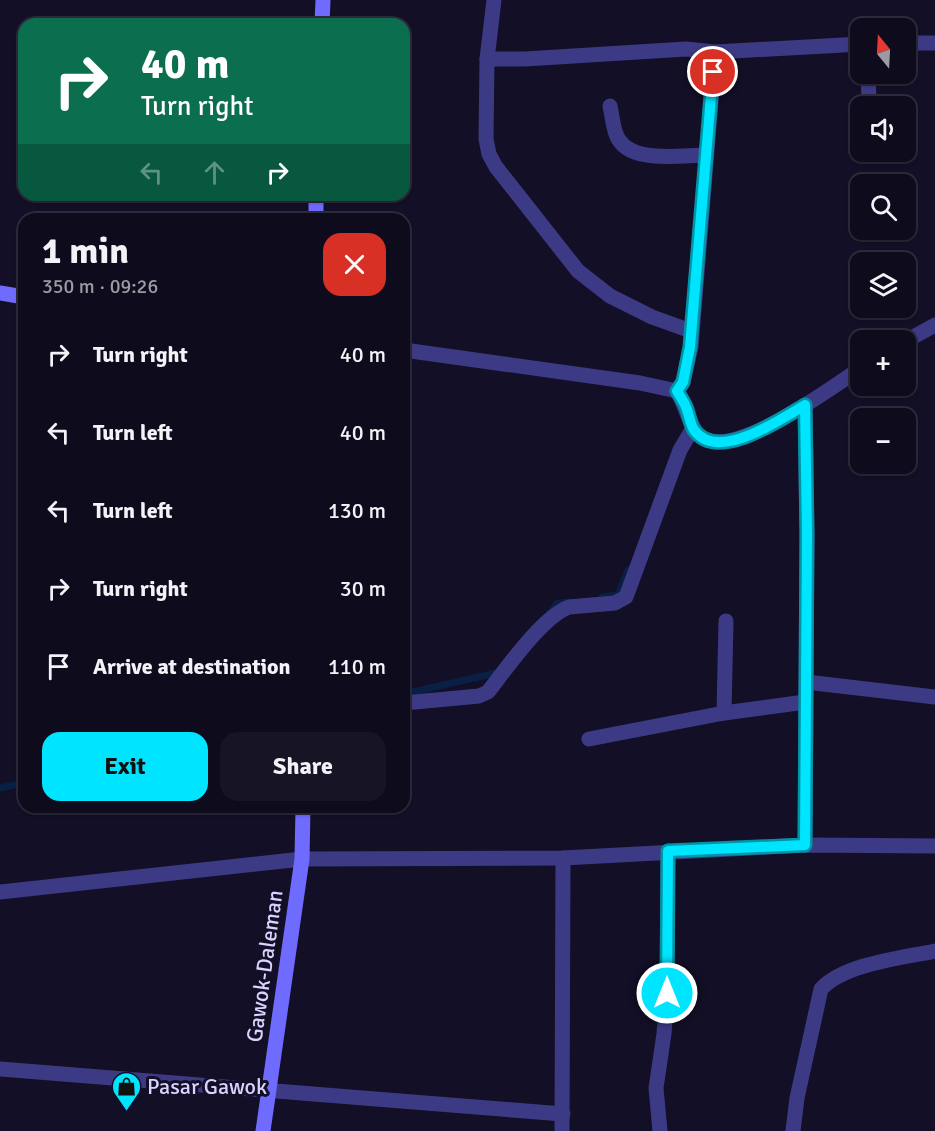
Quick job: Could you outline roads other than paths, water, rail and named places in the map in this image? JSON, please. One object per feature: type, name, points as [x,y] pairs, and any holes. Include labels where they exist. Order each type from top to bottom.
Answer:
[{"type":"street","points":[[322,0],[322,18]]},
{"type":"street","points":[[494,0],[487,59],[486,139],[489,154],[496,167],[578,271],[610,296],[691,331]]},
{"type":"street","points":[[916,43],[935,43]]},
{"type":"street","points":[[487,59],[686,49],[715,52],[850,45]]},
{"type":"street","points":[[677,391],[683,382],[689,354],[715,52]]},
{"type":"street","points":[[610,106],[616,136],[626,150],[644,156],[706,155]]},
{"type":"street","points":[[0,293],[18,296]]},
{"type":"street","points":[[916,335],[935,325]]},
{"type":"street","points":[[410,351],[640,383],[677,391],[693,428],[701,437],[711,442],[732,440],[754,434],[805,405],[850,375]]},
{"type":"street","points":[[805,405],[807,534],[805,845]]},
{"type":"street","points":[[410,702],[479,696],[488,692],[534,636],[562,610],[569,607],[615,603],[626,597],[680,450],[693,428]]},
{"type":"street","points":[[724,713],[726,621]]},
{"type":"street","points":[[806,682],[935,697]]},
{"type":"street","points":[[589,739],[724,713],[806,702]]},
{"type":"street","name":"Gawok-Daleman","points":[[263,1131],[302,859],[303,813]]},
{"type":"street","points":[[0,892],[302,859],[563,858],[805,845],[935,846]]},
{"type":"street","points":[[660,1131],[656,1088],[667,993],[668,851]]},
{"type":"street","points":[[562,1131],[563,858]]},
{"type":"street","points":[[793,1131],[797,1098],[820,988],[829,979],[846,971],[935,951]]},
{"type":"street","points":[[0,1068],[563,1114]]},
{"type":"waterway","points":[[602,597],[618,595],[628,570]]},
{"type":"waterway","points":[[550,613],[557,603],[570,602]]},
{"type":"waterway","points":[[410,693],[500,672]]},
{"type":"waterway","points":[[0,788],[18,784]]},
{"type":"place","name":"Pasar Gawok","points":[[126,1112]]}]
